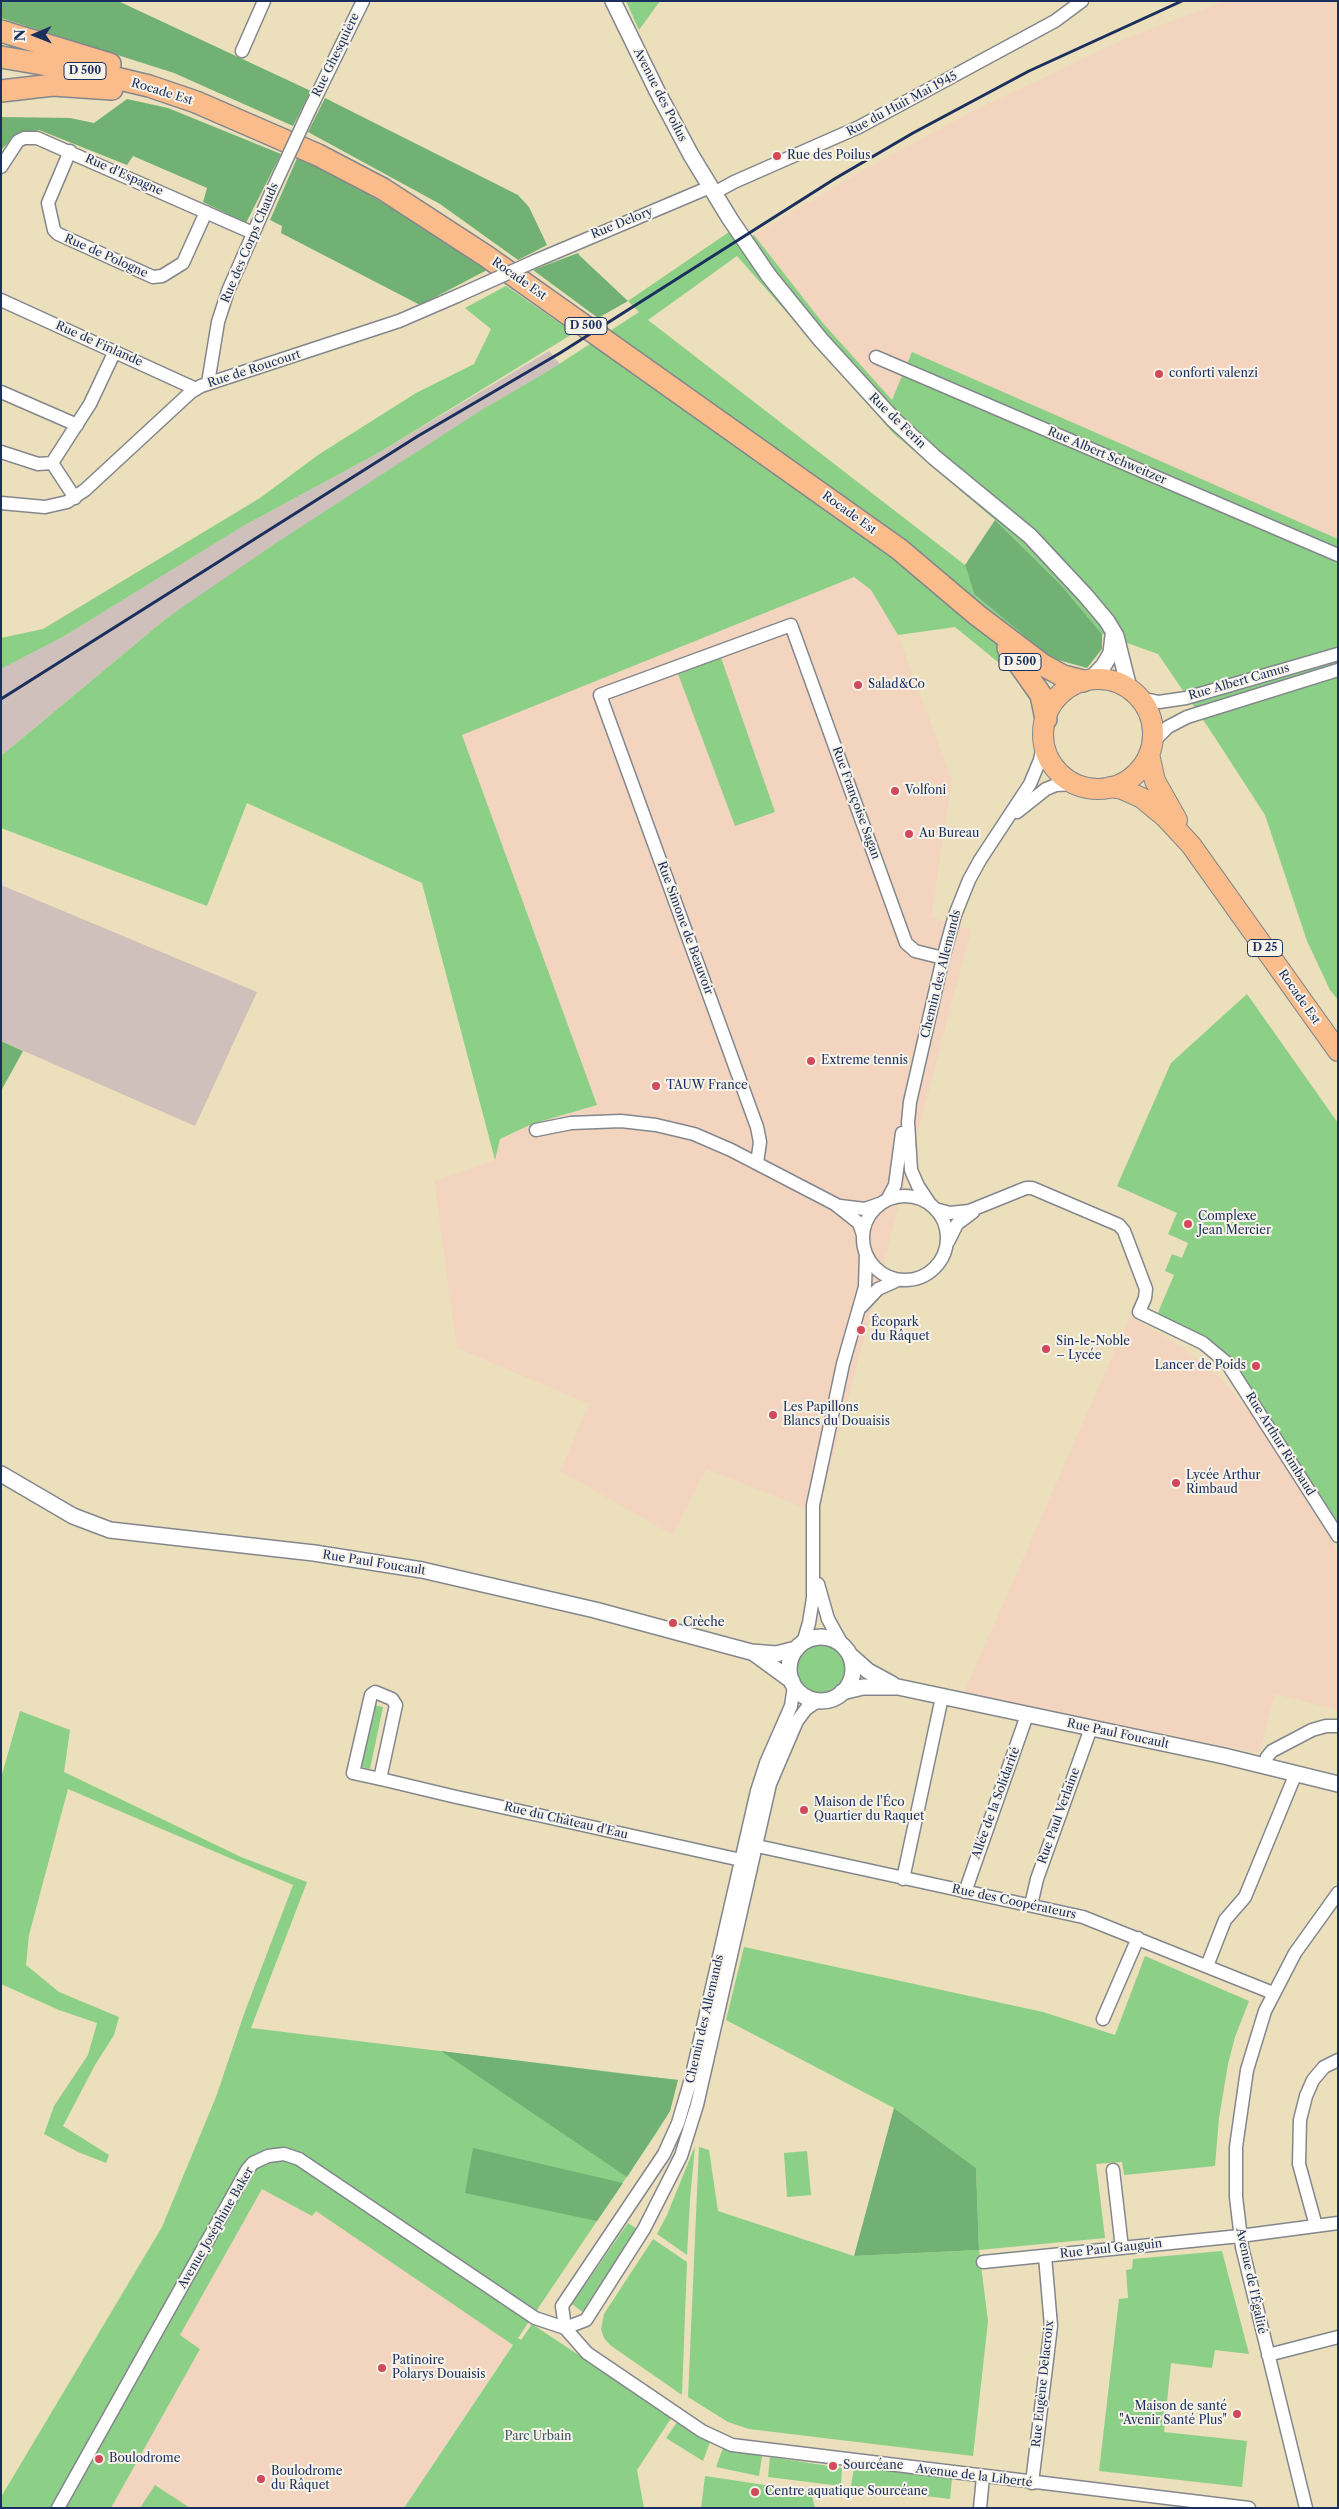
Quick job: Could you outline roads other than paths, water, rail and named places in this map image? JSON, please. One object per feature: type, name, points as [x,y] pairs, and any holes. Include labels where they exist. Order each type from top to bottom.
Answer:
[{"type":"highway","points":[[1,31],[150,77],[187,92],[222,112]]},
{"type":"highway","name":"Rocade Est","points":[[1,57],[95,73],[141,84],[222,112],[338,164],[398,198],[438,224],[899,549],[977,615],[1048,668],[1087,680]]},
{"type":"highway","points":[[1,91],[42,86],[87,86],[125,91],[222,112]]},
{"type":"highway","name":"Rocade Est","points":[[977,615],[1011,652],[1034,684],[1043,701],[1046,719]]},
{"type":"main road","points":[[1087,680],[1110,680],[1134,693],[1151,719],[1151,748],[1136,773],[1127,780],[1110,787],[1093,788],[1076,784],[1056,768],[1048,755],[1044,740],[1046,719],[1060,695],[1087,680]]},
{"type":"main road","name":"Rocade Est","points":[[1151,748],[1155,781],[1191,845],[1338,1051]]},
{"type":"main road","name":"Rocade Est","points":[[1110,787],[1122,789],[1142,798],[1165,817],[1191,845]]},
{"type":"street","points":[[242,51],[264,1]]},
{"type":"street","name":"Rue Ghesquière","points":[[310,109],[363,1]]},
{"type":"street","name":"Avenue des Poilus","points":[[613,1],[664,105],[712,190]]},
{"type":"street","name":"Rue du Huit Mai 1945","points":[[712,190],[859,127],[1055,21],[1082,1]]},
{"type":"street","name":"Rue des Corps Chauds","points":[[208,383],[218,322],[233,278],[310,109]]},
{"type":"street","name":"Rue d'Espagne","points":[[2,165],[15,144],[24,138],[37,138],[253,233]]},
{"type":"street","name":"Rue de Pologne","points":[[70,151],[49,200],[54,230],[58,234],[153,277],[162,276],[183,263],[206,212]]},
{"type":"street","name":"Rue Delory","points":[[534,261],[712,190]]},
{"type":"street","name":"Rue de Ferin","points":[[712,190],[769,276],[806,324],[863,387],[923,448],[1030,536],[1086,596],[1112,629],[1120,647],[1124,676],[1134,693]]},
{"type":"street","name":"Rue de Roucourt","points":[[1,503],[45,508],[62,504],[75,498],[196,389],[208,383],[399,321],[534,261]]},
{"type":"street","name":"Rue de Finlande","points":[[1,300],[196,389]]},
{"type":"street","points":[[52,463],[90,404],[115,351]]},
{"type":"street","name":"Rue Albert Schweitzer","points":[[876,357],[1338,555]]},
{"type":"street","points":[[1,392],[76,425]]},
{"type":"street","points":[[1,452],[38,464],[52,463]]},
{"type":"street","points":[[52,463],[75,498]]},
{"type":"street","name":"Rue Françoise Sagan","points":[[600,695],[791,625],[906,942],[915,951],[943,958]]},
{"type":"street","points":[[1087,680],[1111,653],[1114,642],[1112,629]]},
{"type":"street","name":"Rue Albert Camus","points":[[1134,693],[1159,702],[1186,698],[1338,654]]},
{"type":"street","name":"Rue Albert Camus","points":[[1151,748],[1168,727],[1187,717],[1338,670]]},
{"type":"street","name":"Rue Simone de Beauvoir","points":[[600,695],[757,1126],[760,1142],[757,1163]]},
{"type":"street","name":"Chemin des Allemands","points":[[884,1201],[895,1185],[903,1124],[955,915],[969,880],[980,860],[1033,778],[1040,760],[1044,740]]},
{"type":"street","name":"Chemin des Allemands","points":[[1003,827],[1038,794],[1056,785],[1076,784]]},
{"type":"street","name":"Chemin des Allemands","points":[[910,1102],[908,1135],[911,1170],[918,1186],[933,1206]]},
{"type":"street","points":[[536,1130],[596,1121],[656,1125],[709,1140],[835,1204],[859,1223],[866,1254],[866,1282],[855,1318],[813,1505],[814,1564],[812,1606],[800,1646],[790,1663],[793,1683],[805,1696],[818,1700],[833,1698],[842,1692],[852,1676],[852,1664],[826,1612],[814,1564]]},
{"type":"street","name":"Rue Arthur Rimbaud","points":[[982,1207],[1022,1190],[1032,1188],[1119,1225],[1124,1231],[1146,1289],[1145,1298],[1139,1312],[1203,1343],[1227,1363],[1239,1378],[1338,1536]]},
{"type":"street","points":[[835,1204],[865,1209],[899,1196],[912,1196],[950,1213],[982,1207]]},
{"type":"street","points":[[863,1235],[868,1217],[884,1201]]},
{"type":"street","points":[[933,1206],[946,1226],[946,1247]]},
{"type":"street","points":[[866,1254],[876,1269],[886,1276],[898,1280],[915,1279],[927,1274],[942,1260],[957,1224],[982,1207]]},
{"type":"street","points":[[855,1318],[873,1293],[898,1280]]},
{"type":"street","name":"Rue Paul Foucault","points":[[1,1474],[73,1516],[110,1530],[329,1555],[422,1570],[527,1594],[751,1652],[776,1654],[800,1646]]},
{"type":"street","points":[[800,1646],[823,1637],[835,1640],[846,1651]]},
{"type":"street","name":"Rue Paul Foucault","points":[[846,1651],[868,1671],[898,1687]]},
{"type":"street","name":"Rue Paul Foucault","points":[[751,1652],[793,1683]]},
{"type":"street","name":"Chemin des Allemands","points":[[747,1861],[698,2105],[685,2147],[644,2229],[586,2320],[566,2328],[562,2306],[664,2154],[678,2123],[747,1861],[763,1772],[791,1706],[793,1683]]},
{"type":"street","name":"Rue Paul Foucault","points":[[842,1692],[863,1687],[898,1687],[1264,1765],[1338,1784]]},
{"type":"street","name":"Rue du Château d'Eau","points":[[380,1779],[396,1705],[392,1699],[375,1692],[371,1695],[353,1773],[747,1861]]},
{"type":"street","points":[[903,1879],[942,1697]]},
{"type":"street","name":"Chemin des Allemands","points":[[751,1844],[780,1757],[800,1716],[818,1700]]},
{"type":"street","name":"Allée de la Solidarité","points":[[966,1892],[1027,1715]]},
{"type":"street","points":[[1264,1765],[1267,1757],[1272,1752],[1312,1730],[1326,1726],[1338,1726]]},
{"type":"street","name":"Rue Paul Verlaine","points":[[1032,1906],[1037,1879],[1091,1728]]},
{"type":"street","points":[[1207,1966],[1225,1920],[1246,1897],[1296,1773]]},
{"type":"street","name":"Rue des Coopérateurs","points":[[751,1844],[1090,1919],[1273,1993]]},
{"type":"street","name":"Avenue de l'Égalité","points":[[1306,2508],[1240,2236],[1235,2180],[1239,2113],[1251,2054],[1273,1993],[1305,1938],[1338,1893]]},
{"type":"street","points":[[1103,2019],[1138,1938]]},
{"type":"street","points":[[1316,2226],[1299,2164],[1300,2126],[1306,2096],[1313,2080],[1324,2068],[1338,2060]]},
{"type":"street","name":"Avenue Joséphine Baker","points":[[58,2508],[247,2170],[254,2163],[268,2156],[284,2154],[299,2159],[535,2318],[566,2328]]},
{"type":"street","points":[[1113,2170],[1122,2248]]},
{"type":"street","name":"Rue Paul Gauguin","points":[[983,2262],[1240,2236],[1338,2223]]},
{"type":"street","name":"Rue Eugène Delacroix","points":[[1032,2483],[1051,2326],[1045,2256]]},
{"type":"street","name":"Avenue de la Liberté","points":[[566,2328],[587,2354],[678,2415],[718,2440],[744,2447],[1249,2508]]},
{"type":"street","points":[[1268,2355],[1338,2338]]},
{"type":"street","points":[[980,2508],[983,2476]]},
{"type":"railway","points":[[1,699],[418,436],[560,353],[836,178],[913,133],[1029,71],[1182,1]]},
{"type":"place","name":"Rue des Poilus","points":[[777,156]]},
{"type":"place","name":"conforti valenzi","points":[[1159,374]]},
{"type":"place","name":"Salad&Co","points":[[858,685]]},
{"type":"place","name":"Volfoni","points":[[895,791]]},
{"type":"place","name":"Au Bureau","points":[[909,834]]},
{"type":"place","name":"Extreme tennis","points":[[811,1061]]},
{"type":"place","name":"TAUW France","points":[[656,1086]]},
{"type":"place","name":"Complexe Jean Mercier","points":[[1188,1224]]},
{"type":"place","name":"Écopark du Râquet","points":[[861,1330]]},
{"type":"place","name":"Sin-le-Noble – Lycée","points":[[1046,1349]]},
{"type":"place","name":"Lancer de Poids","points":[[1256,1366]]},
{"type":"place","name":"Les Papillons Blancs du Douaisis","points":[[773,1415]]},
{"type":"place","name":"Lycée Arthur Rimbaud","points":[[1176,1483]]},
{"type":"place","name":"Crèche","points":[[673,1623]]},
{"type":"place","name":"Maison de l'Éco Quartier du Raquet","points":[[804,1810]]},
{"type":"place","name":"Patinoire Polarys Douaisis","points":[[382,2368]]},
{"type":"place","name":"Maison de santé \"Avenir Santé Plus\"","points":[[1237,2414]]},
{"type":"place","name":"Boulodrome","points":[[99,2459]]},
{"type":"place","name":"Sourcéane","points":[[833,2466]]},
{"type":"place","name":"Boulodrome du Râquet","points":[[261,2479]]},
{"type":"place","name":"Centre aquatique Sourcéane","points":[[755,2492]]},
{"type":"park label","name":"Parc Urbain","points":[[538,2437]]}]
